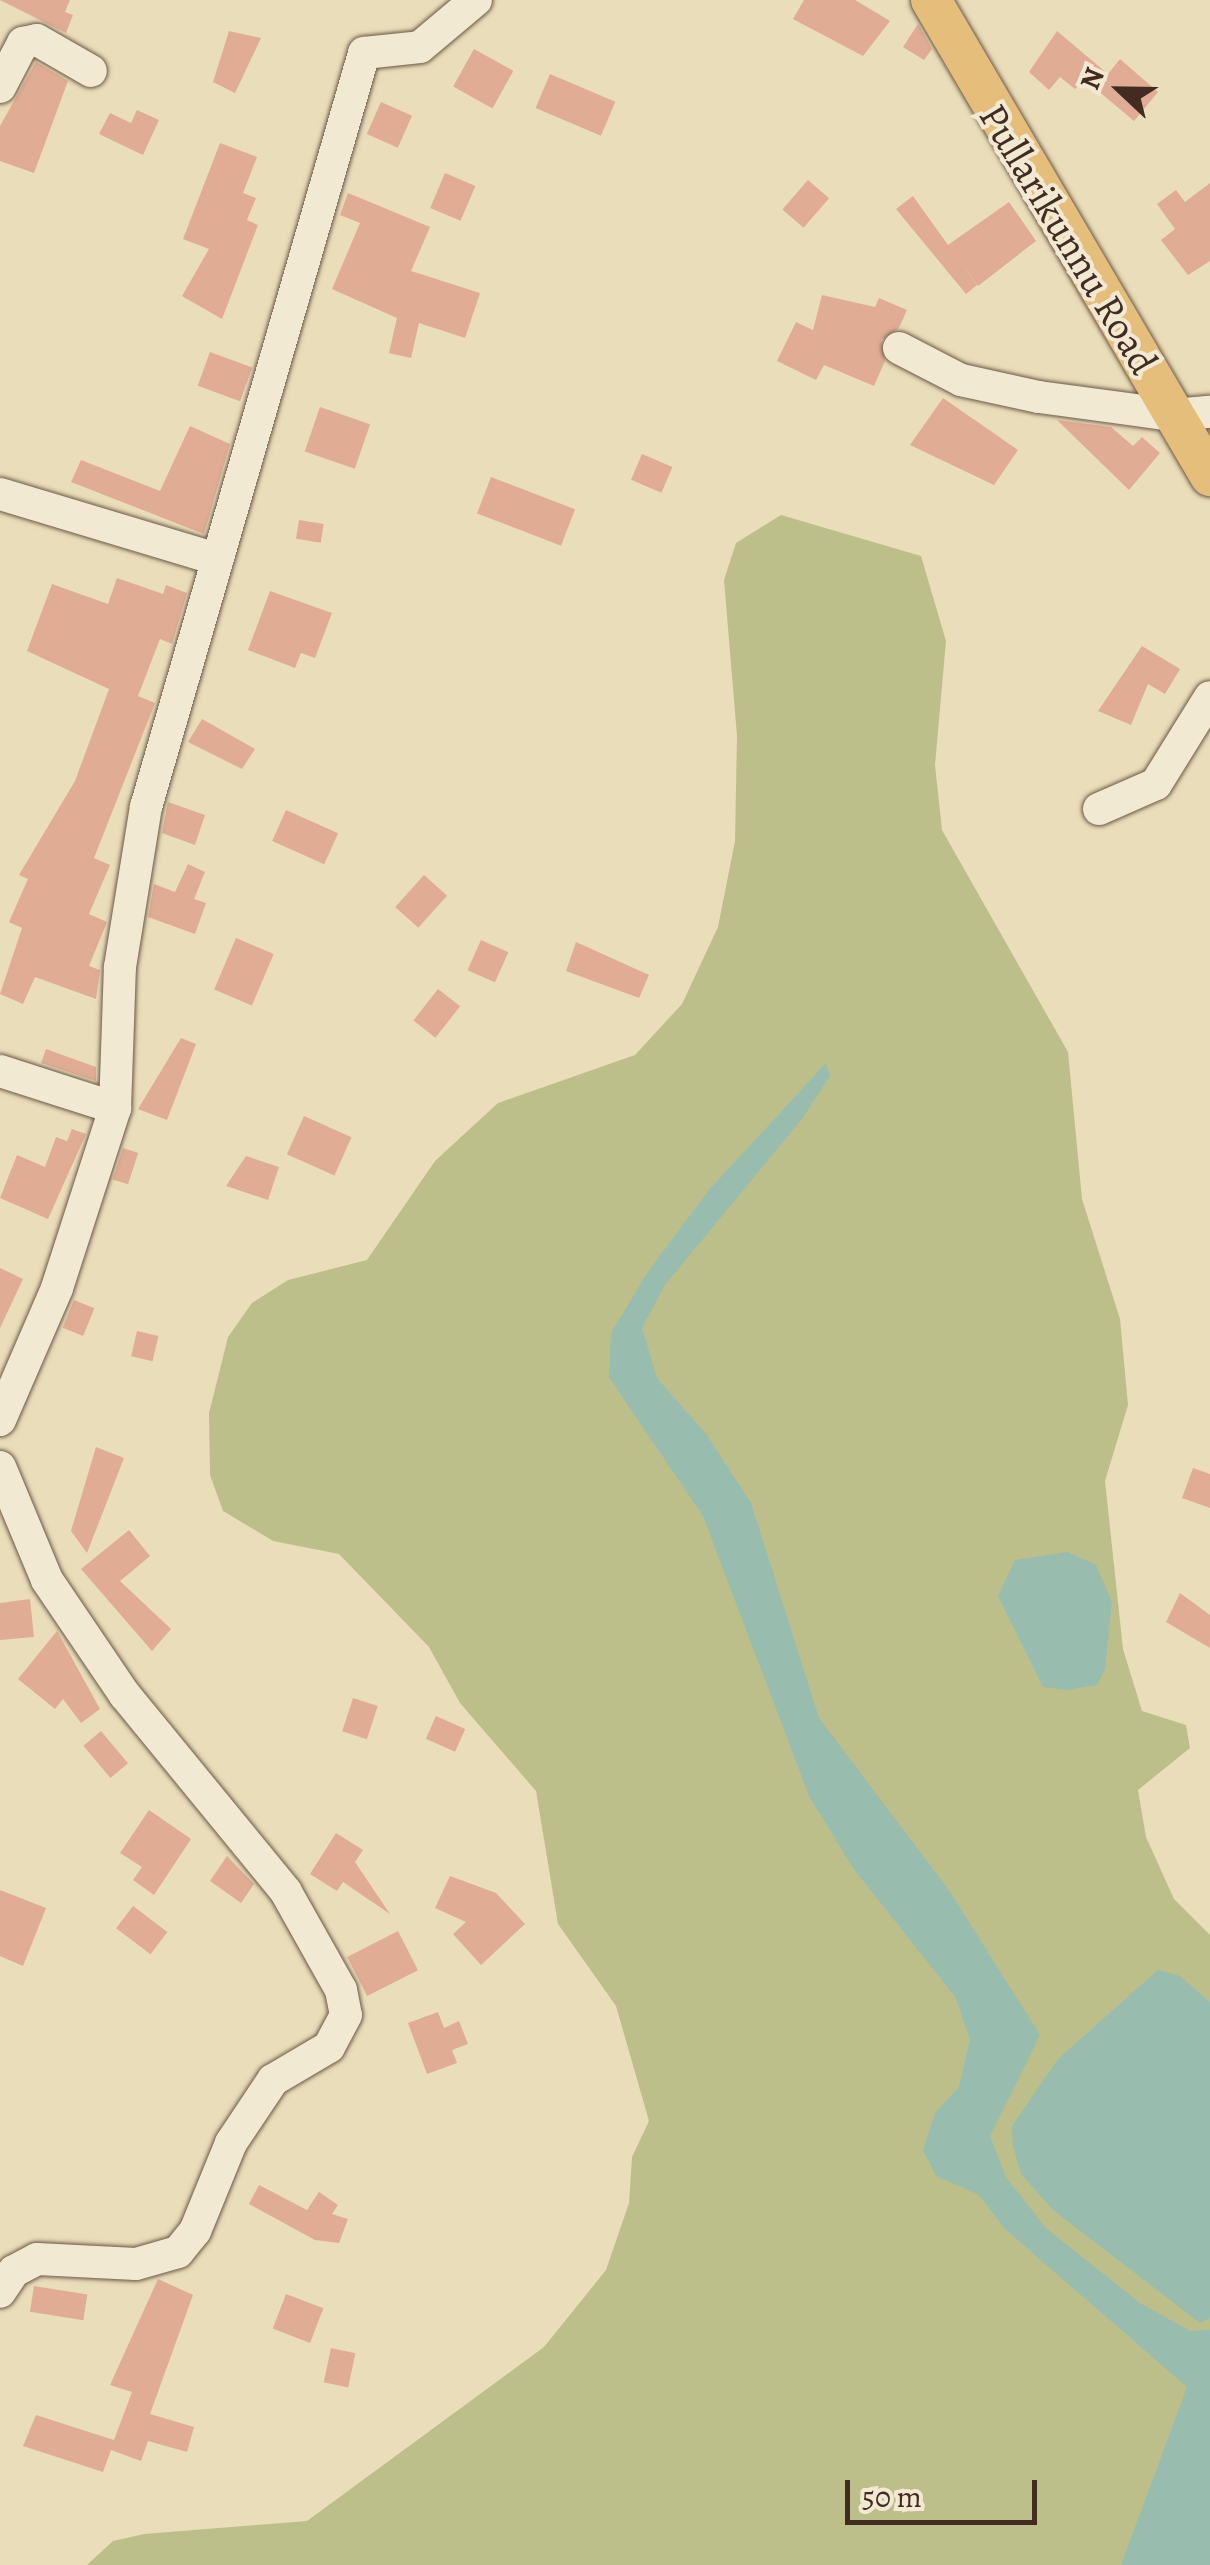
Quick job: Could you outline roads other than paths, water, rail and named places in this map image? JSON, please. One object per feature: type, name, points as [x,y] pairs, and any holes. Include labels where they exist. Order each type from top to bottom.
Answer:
[{"type":"main road","name":"Pullarikunnu Road","points":[[931,0],[1191,413],[1210,476]]},
{"type":"street","points":[[3,1406],[56,1288],[115,1108],[120,967],[146,807],[216,559],[286,341],[364,53],[420,47],[476,0]]},
{"type":"street","points":[[0,87],[11,32],[37,40],[91,70]]},
{"type":"street","points":[[898,348],[961,380],[1191,413]]},
{"type":"street","points":[[0,494],[216,559]]},
{"type":"street","points":[[1098,809],[1156,784],[1210,697]]},
{"type":"street","points":[[0,1072],[115,1108]]},
{"type":"street","points":[[0,1467],[47,1580],[125,1695],[286,1892],[342,1990],[346,2015],[330,2047],[272,2080],[231,2143],[196,2232],[178,2252],[136,2264],[38,2259],[14,2271],[0,2292]]}]
